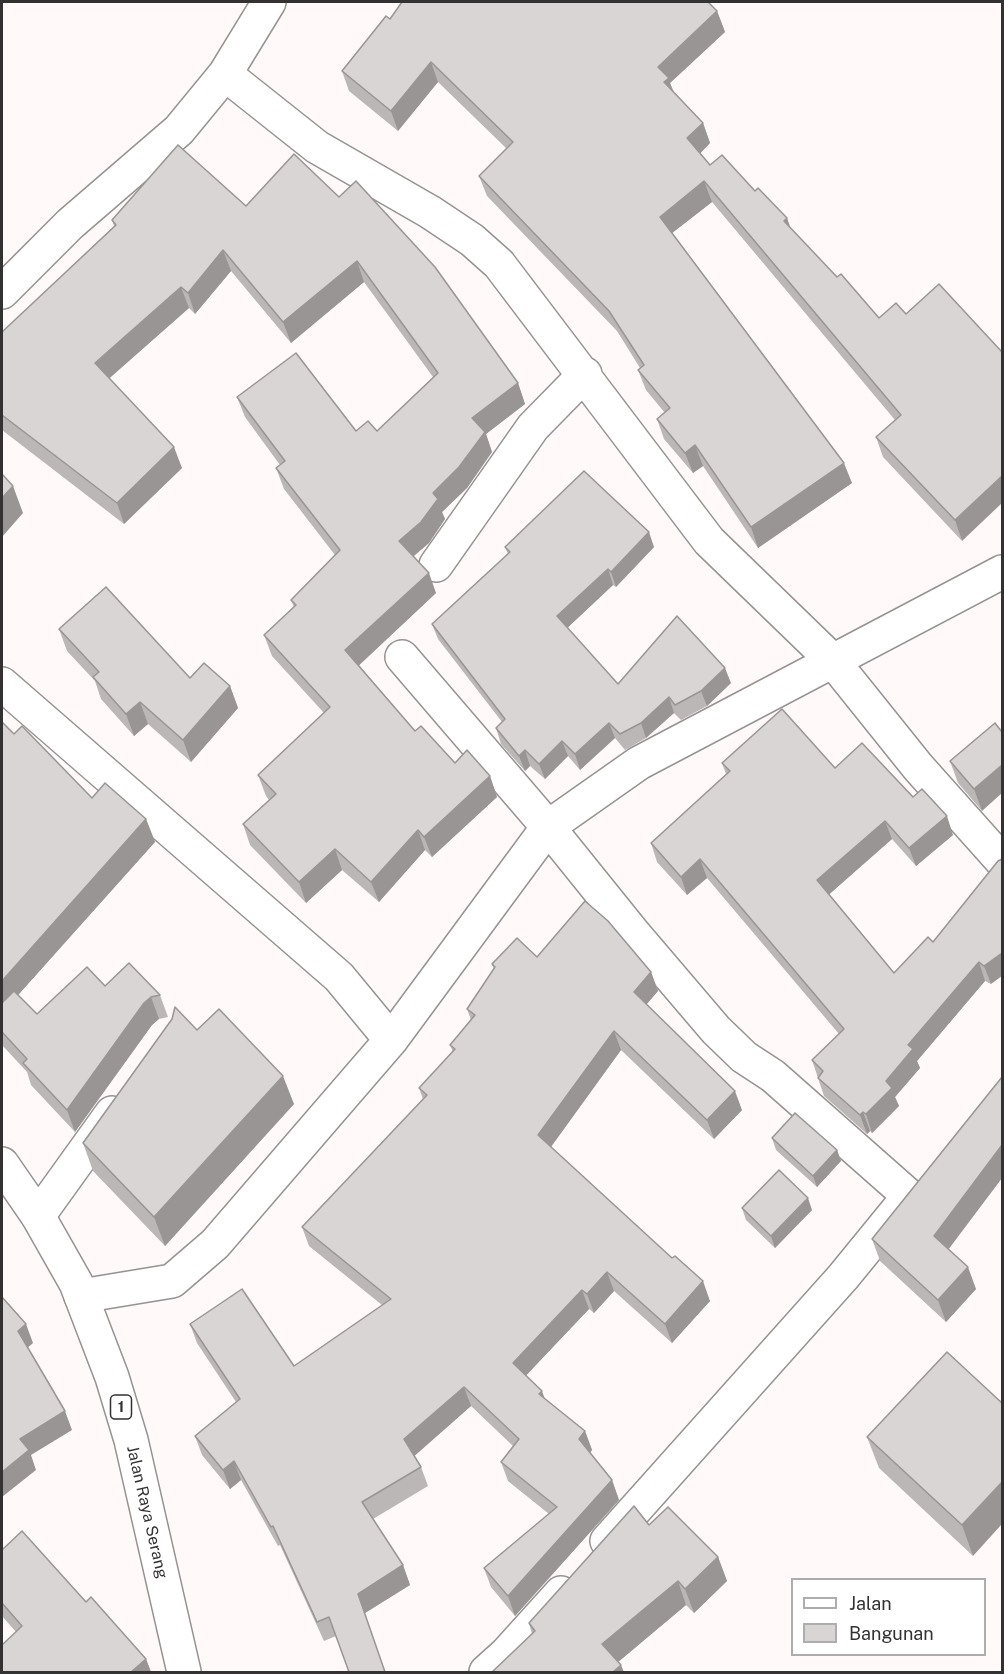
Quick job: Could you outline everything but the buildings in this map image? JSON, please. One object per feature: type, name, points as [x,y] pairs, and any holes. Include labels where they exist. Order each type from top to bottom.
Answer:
[{"type":"main road","points":[[2,291],[70,224],[179,130],[225,74],[269,2]]},
{"type":"main road","points":[[225,74],[317,147],[430,212],[472,240],[499,264],[585,374],[709,541],[832,661],[918,767],[1002,861]]},
{"type":"main road","points":[[436,565],[533,427],[585,374]]},
{"type":"main road","points":[[81,1296],[172,1281],[215,1244],[391,1040],[548,827],[639,763],[1002,572]]},
{"type":"main road","points":[[402,657],[548,827],[634,935],[716,1029],[744,1057],[772,1076],[909,1196]]},
{"type":"main road","points":[[2,684],[339,977],[391,1040]]},
{"type":"main road","points":[[38,1216],[126,1093]]},
{"type":"main road","name":"Jalan Raya Serang","points":[[2,1164],[38,1216],[81,1296],[112,1377],[131,1440],[184,1672]]},
{"type":"main road","points":[[486,1672],[506,1654],[843,1277],[931,1170]]}]
